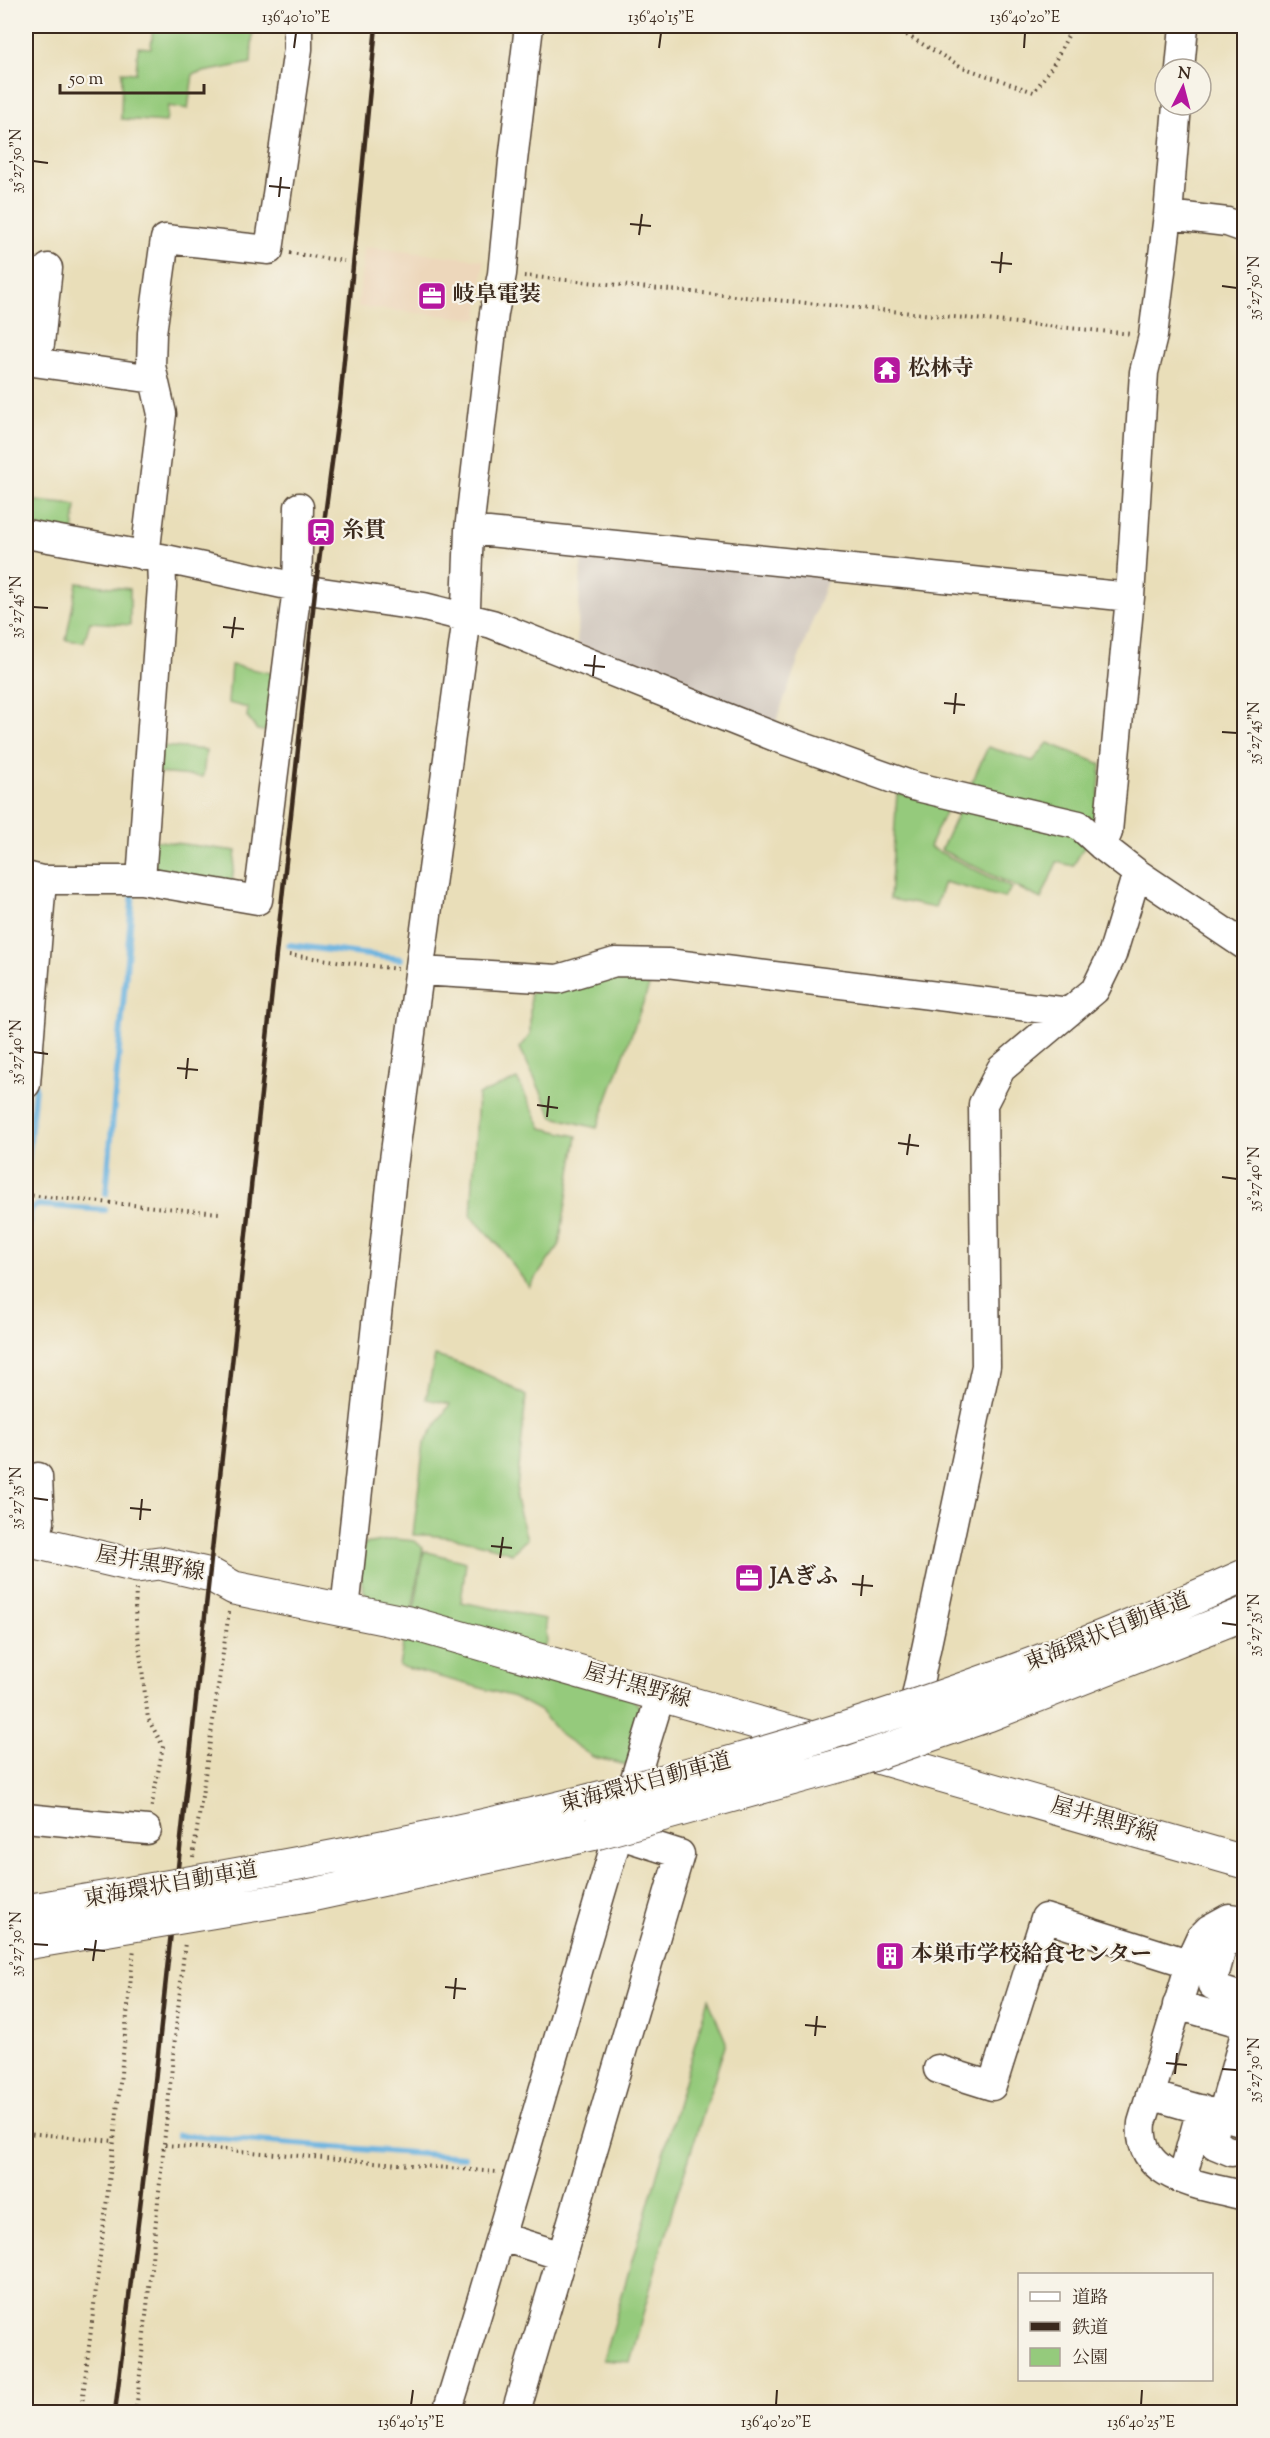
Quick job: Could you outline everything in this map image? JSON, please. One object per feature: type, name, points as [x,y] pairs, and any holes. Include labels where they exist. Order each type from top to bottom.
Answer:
[{"type":"main road","name":"屋井黒野線","points":[[30,1541],[99,1547],[136,1566],[159,1563],[211,1575],[234,1588],[413,1624],[1245,1862]]},
{"type":"main road","name":"東海環状自動車道","points":[[26,1911],[314,1860],[487,1825],[653,1784],[817,1737],[992,1679],[1164,1611],[1245,1576]]},
{"type":"main road","name":"東海環状自動車道","points":[[26,1943],[296,1898],[592,1834],[860,1759],[988,1715],[1245,1614]]},
{"type":"street","points":[[141,880],[162,586],[153,557],[162,414],[151,366],[152,333],[165,239],[269,250],[298,49],[298,26]]},
{"type":"street","points":[[345,1610],[393,1167],[465,632],[469,530],[494,314],[502,274],[529,26]]},
{"type":"street","points":[[1181,57],[1184,26]]},
{"type":"street","points":[[1102,846],[1108,832],[1130,597],[1144,372],[1153,336],[1176,117]]},
{"type":"street","points":[[1167,215],[1227,222],[1245,228]]},
{"type":"street","points":[[26,360],[36,352],[39,344],[48,268]]},
{"type":"street","points":[[26,360],[154,380]]},
{"type":"street","points":[[26,1084],[34,878],[141,880],[258,900],[297,588],[299,507]]},
{"type":"street","points":[[469,530],[1130,597]]},
{"type":"street","points":[[26,534],[153,557],[297,588],[424,607],[492,624],[777,738],[914,786],[1079,825],[1137,873],[1245,945]]},
{"type":"street","points":[[902,1763],[986,1366],[983,1104],[1001,1069],[1095,990],[1112,955],[1137,873]]},
{"type":"street","points":[[420,971],[558,979],[615,962],[667,963],[1069,1012]]},
{"type":"street","points":[[30,1541],[40,1522],[38,1477]]},
{"type":"street","points":[[447,2412],[502,2237],[617,1834],[661,1694]]},
{"type":"street","points":[[26,1818],[147,1830]]},
{"type":"street","points":[[516,2412],[681,1854],[617,1834]]},
{"type":"street","points":[[938,2069],[992,2086],[1045,1918],[1191,1964]]},
{"type":"street","points":[[1245,1998],[1212,1985],[1223,1944],[1242,1933],[1229,1918],[1209,1929],[1200,1938],[1177,2005],[1142,2123],[1142,2144],[1158,2168],[1182,2179],[1245,2196]]},
{"type":"street","points":[[1177,2005],[1245,2024]]},
{"type":"street","points":[[1245,2037],[1213,2136],[1215,2145],[1232,2152],[1245,2149]]},
{"type":"street","points":[[1150,2095],[1221,2115]]},
{"type":"street","points":[[1182,2179],[1221,2115]]},
{"type":"street","points":[[502,2237],[562,2256]]},
{"type":"path","points":[[891,26],[962,67],[1034,92],[1053,65],[1073,26]]},
{"type":"path","points":[[269,250],[344,261]]},
{"type":"path","points":[[502,274],[1153,336]]},
{"type":"path","points":[[289,955],[420,971]]},
{"type":"path","points":[[26,1195],[219,1213]]},
{"type":"path","points":[[136,1566],[135,1611],[142,1681],[148,1719],[163,1746],[147,1830]]},
{"type":"path","points":[[192,1862],[224,1641],[234,1588]]},
{"type":"path","points":[[136,2412],[186,1931]]},
{"type":"path","points":[[81,2412],[135,1945]]},
{"type":"path","points":[[26,2133],[114,2141]]},
{"type":"path","points":[[165,2145],[518,2175]]},
{"type":"shaded area","points":[[364,247],[484,260],[478,319],[358,307]]},
{"type":"shaded area","points":[[582,549],[829,575],[774,727],[577,644]]},
{"type":"green space","points":[[153,26],[253,26],[251,63],[193,74],[188,109],[168,106],[166,122],[121,119],[122,72],[136,73],[138,47],[151,48]]},
{"type":"green space","points":[[26,500],[76,505],[73,535],[26,525]]},
{"type":"green space","points":[[77,583],[130,589],[130,625],[90,622],[84,642],[66,640]]},
{"type":"green space","points":[[231,665],[281,675],[275,733],[257,730],[247,717],[248,708],[228,703]]},
{"type":"green space","points":[[1048,743],[1101,764],[1096,827],[1073,866],[1057,862],[1041,899],[941,850],[988,747],[1033,761]]},
{"type":"green space","points":[[161,746],[206,750],[203,777],[158,773]]},
{"type":"green space","points":[[897,793],[949,804],[929,847],[1012,888],[1004,898],[944,882],[935,908],[890,899]]},
{"type":"green space","points":[[152,840],[236,851],[231,890],[157,876]]},
{"type":"green space","points":[[615,970],[654,973],[597,1128],[553,1117],[520,1048],[530,1035],[530,993]]},
{"type":"green space","points":[[517,1079],[542,1128],[577,1136],[559,1246],[529,1287],[499,1246],[471,1216],[478,1095]]},
{"type":"green space","points":[[435,1356],[482,1372],[526,1396],[516,1500],[527,1539],[512,1553],[463,1540],[413,1535],[424,1443],[450,1404],[426,1399]]},
{"type":"green space","points":[[395,1539],[415,1541],[423,1548],[411,1617],[372,1602],[361,1582],[364,1544]]},
{"type":"green space","points":[[424,1551],[466,1562],[461,1602],[545,1619],[547,1642],[543,1648],[413,1617]]},
{"type":"green space","points":[[404,1640],[546,1674],[633,1699],[645,1713],[627,1765],[593,1757],[561,1735],[540,1711],[514,1697],[399,1666]]},
{"type":"green space","points":[[708,1999],[726,2042],[669,2220],[630,2362],[603,2360]]},
{"type":"waterway","points":[[106,1194],[133,892]]},
{"type":"waterway","points":[[289,945],[401,959]]},
{"type":"waterway","points":[[26,1181],[35,1086]]},
{"type":"waterway","points":[[26,1235],[31,1209],[38,1205],[105,1210]]},
{"type":"waterway","points":[[178,2135],[464,2157]]},
{"type":"railway","points":[[115,2412],[153,2100],[315,591],[340,402],[376,26]]},
{"type":"place","name":"岐阜電装","points":[[432,296]]},
{"type":"place","name":"松林寺","points":[[887,370]]},
{"type":"place","name":"糸貫","points":[[321,532]]},
{"type":"place","name":"JAぎふ","points":[[749,1578]]},
{"type":"place","name":"本巣市学校給食センター","points":[[890,1956]]}]
